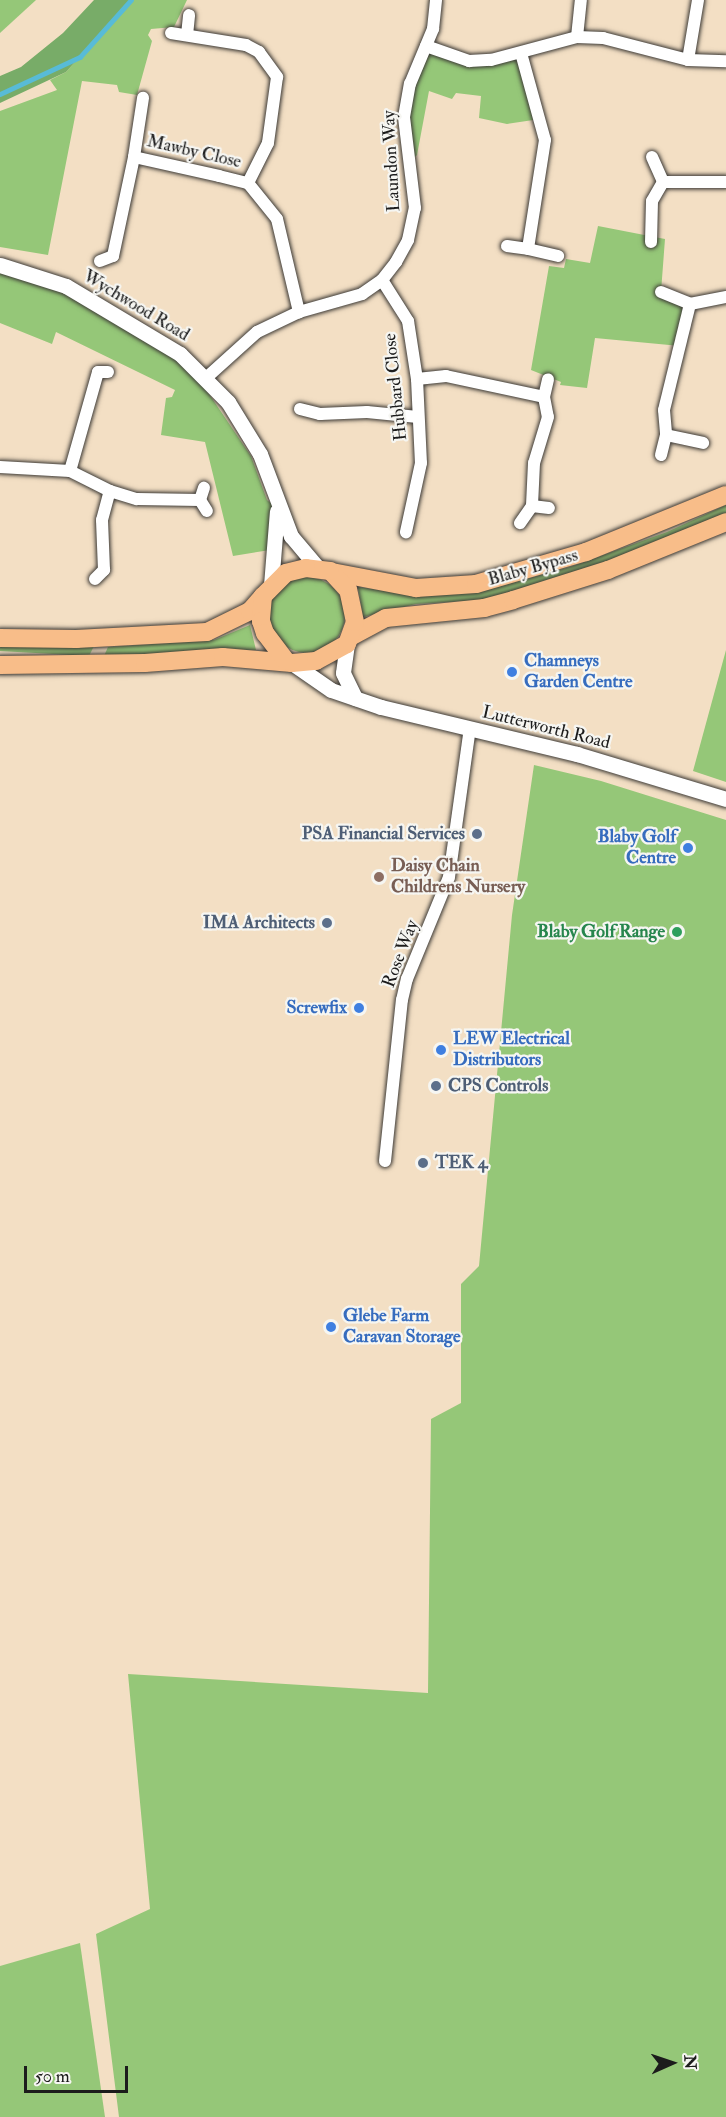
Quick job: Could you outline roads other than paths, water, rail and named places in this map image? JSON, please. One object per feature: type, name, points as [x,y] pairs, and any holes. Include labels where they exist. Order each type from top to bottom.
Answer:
[{"type":"main road","name":"Blaby Bypass","points":[[324,570],[378,584],[416,588],[476,584],[586,552],[726,495]]},
{"type":"main road","name":"Blaby Bypass","points":[[349,640],[386,618],[484,608],[513,600],[608,570],[726,522]]},
{"type":"main road","points":[[0,638],[76,639],[207,632],[250,611],[286,573],[324,570],[341,581],[352,600],[349,640],[328,657],[289,662],[233,657],[145,663],[0,665]]},
{"type":"main road","points":[[267,591],[261,615],[265,633],[289,662]]},
{"type":"street","name":"Laundon Way","points":[[206,378],[238,345],[299,312],[344,302],[382,280],[408,240],[415,208],[404,117],[410,84],[426,46],[438,8],[436,0]]},
{"type":"street","points":[[577,37],[581,0]]},
{"type":"street","points":[[688,60],[698,0]]},
{"type":"street","points":[[187,36],[189,15]]},
{"type":"street","points":[[171,33],[246,45],[260,52],[277,77],[268,143],[248,183]]},
{"type":"street","points":[[426,46],[469,61],[521,53],[577,37],[603,38],[688,60],[726,61]]},
{"type":"street","points":[[521,53],[545,140],[528,249]]},
{"type":"street","name":"Mawby Close","points":[[100,261],[116,261],[143,98]]},
{"type":"street","name":"Mawby Close","points":[[134,157],[248,183],[277,219],[299,312]]},
{"type":"street","points":[[652,157],[663,182]]},
{"type":"street","points":[[663,182],[726,182]]},
{"type":"street","points":[[651,242],[652,201],[663,182]]},
{"type":"street","points":[[507,246],[558,256]]},
{"type":"street","name":"Wychwood Road","points":[[0,265],[35,274],[97,303],[180,354],[206,378],[228,402],[260,454],[277,508],[291,536],[324,570]]},
{"type":"street","name":"Hubbard Close","points":[[382,280],[408,321],[417,379],[421,463],[406,532]]},
{"type":"street","points":[[661,292],[690,304],[726,297]]},
{"type":"street","points":[[661,455],[666,435],[664,410],[668,381],[690,304]]},
{"type":"street","points":[[70,471],[99,370]]},
{"type":"street","points":[[417,379],[446,376],[544,397]]},
{"type":"street","points":[[520,523],[532,506],[534,463],[548,417],[544,397],[548,379]]},
{"type":"street","points":[[300,409],[320,414],[367,412],[418,417]]},
{"type":"street","points":[[666,435],[703,443]]},
{"type":"street","points":[[0,467],[70,471],[110,491],[137,499],[204,500]]},
{"type":"street","points":[[95,579],[104,570],[102,520],[110,491]]},
{"type":"street","points":[[532,506],[549,508]]},
{"type":"street","name":"Wychwood Road","points":[[267,591],[277,508]]},
{"type":"street","points":[[349,640],[343,672],[355,698]]},
{"type":"street","name":"Lutterworth Road","points":[[289,662],[331,690],[355,698],[577,754],[726,799]]},
{"type":"street","name":"Rose Way","points":[[385,1161],[402,1000],[407,979],[450,877],[470,728]]},
{"type":"waterway","points":[[0,94],[80,57],[131,0]]},
{"type":"place","name":"Chamneys Garden Centre","points":[[512,672]]},
{"type":"place","name":"PSA Financial Services","points":[[477,834]]},
{"type":"place","name":"Blaby Golf Centre","points":[[688,848]]},
{"type":"place","name":"Daisy Chain Childrens Nursery","points":[[379,877]]},
{"type":"place","name":"IMA Architects","points":[[327,923]]},
{"type":"place","name":"Blaby Golf Range","points":[[677,932]]},
{"type":"place","name":"Screwfix","points":[[359,1008]]},
{"type":"place","name":"LEW Electrical Distributors","points":[[441,1050]]},
{"type":"place","name":"CPS Controls","points":[[436,1086]]},
{"type":"place","name":"TEK 4","points":[[423,1163]]},
{"type":"place","name":"Glebe Farm Caravan Storage","points":[[331,1327]]}]
